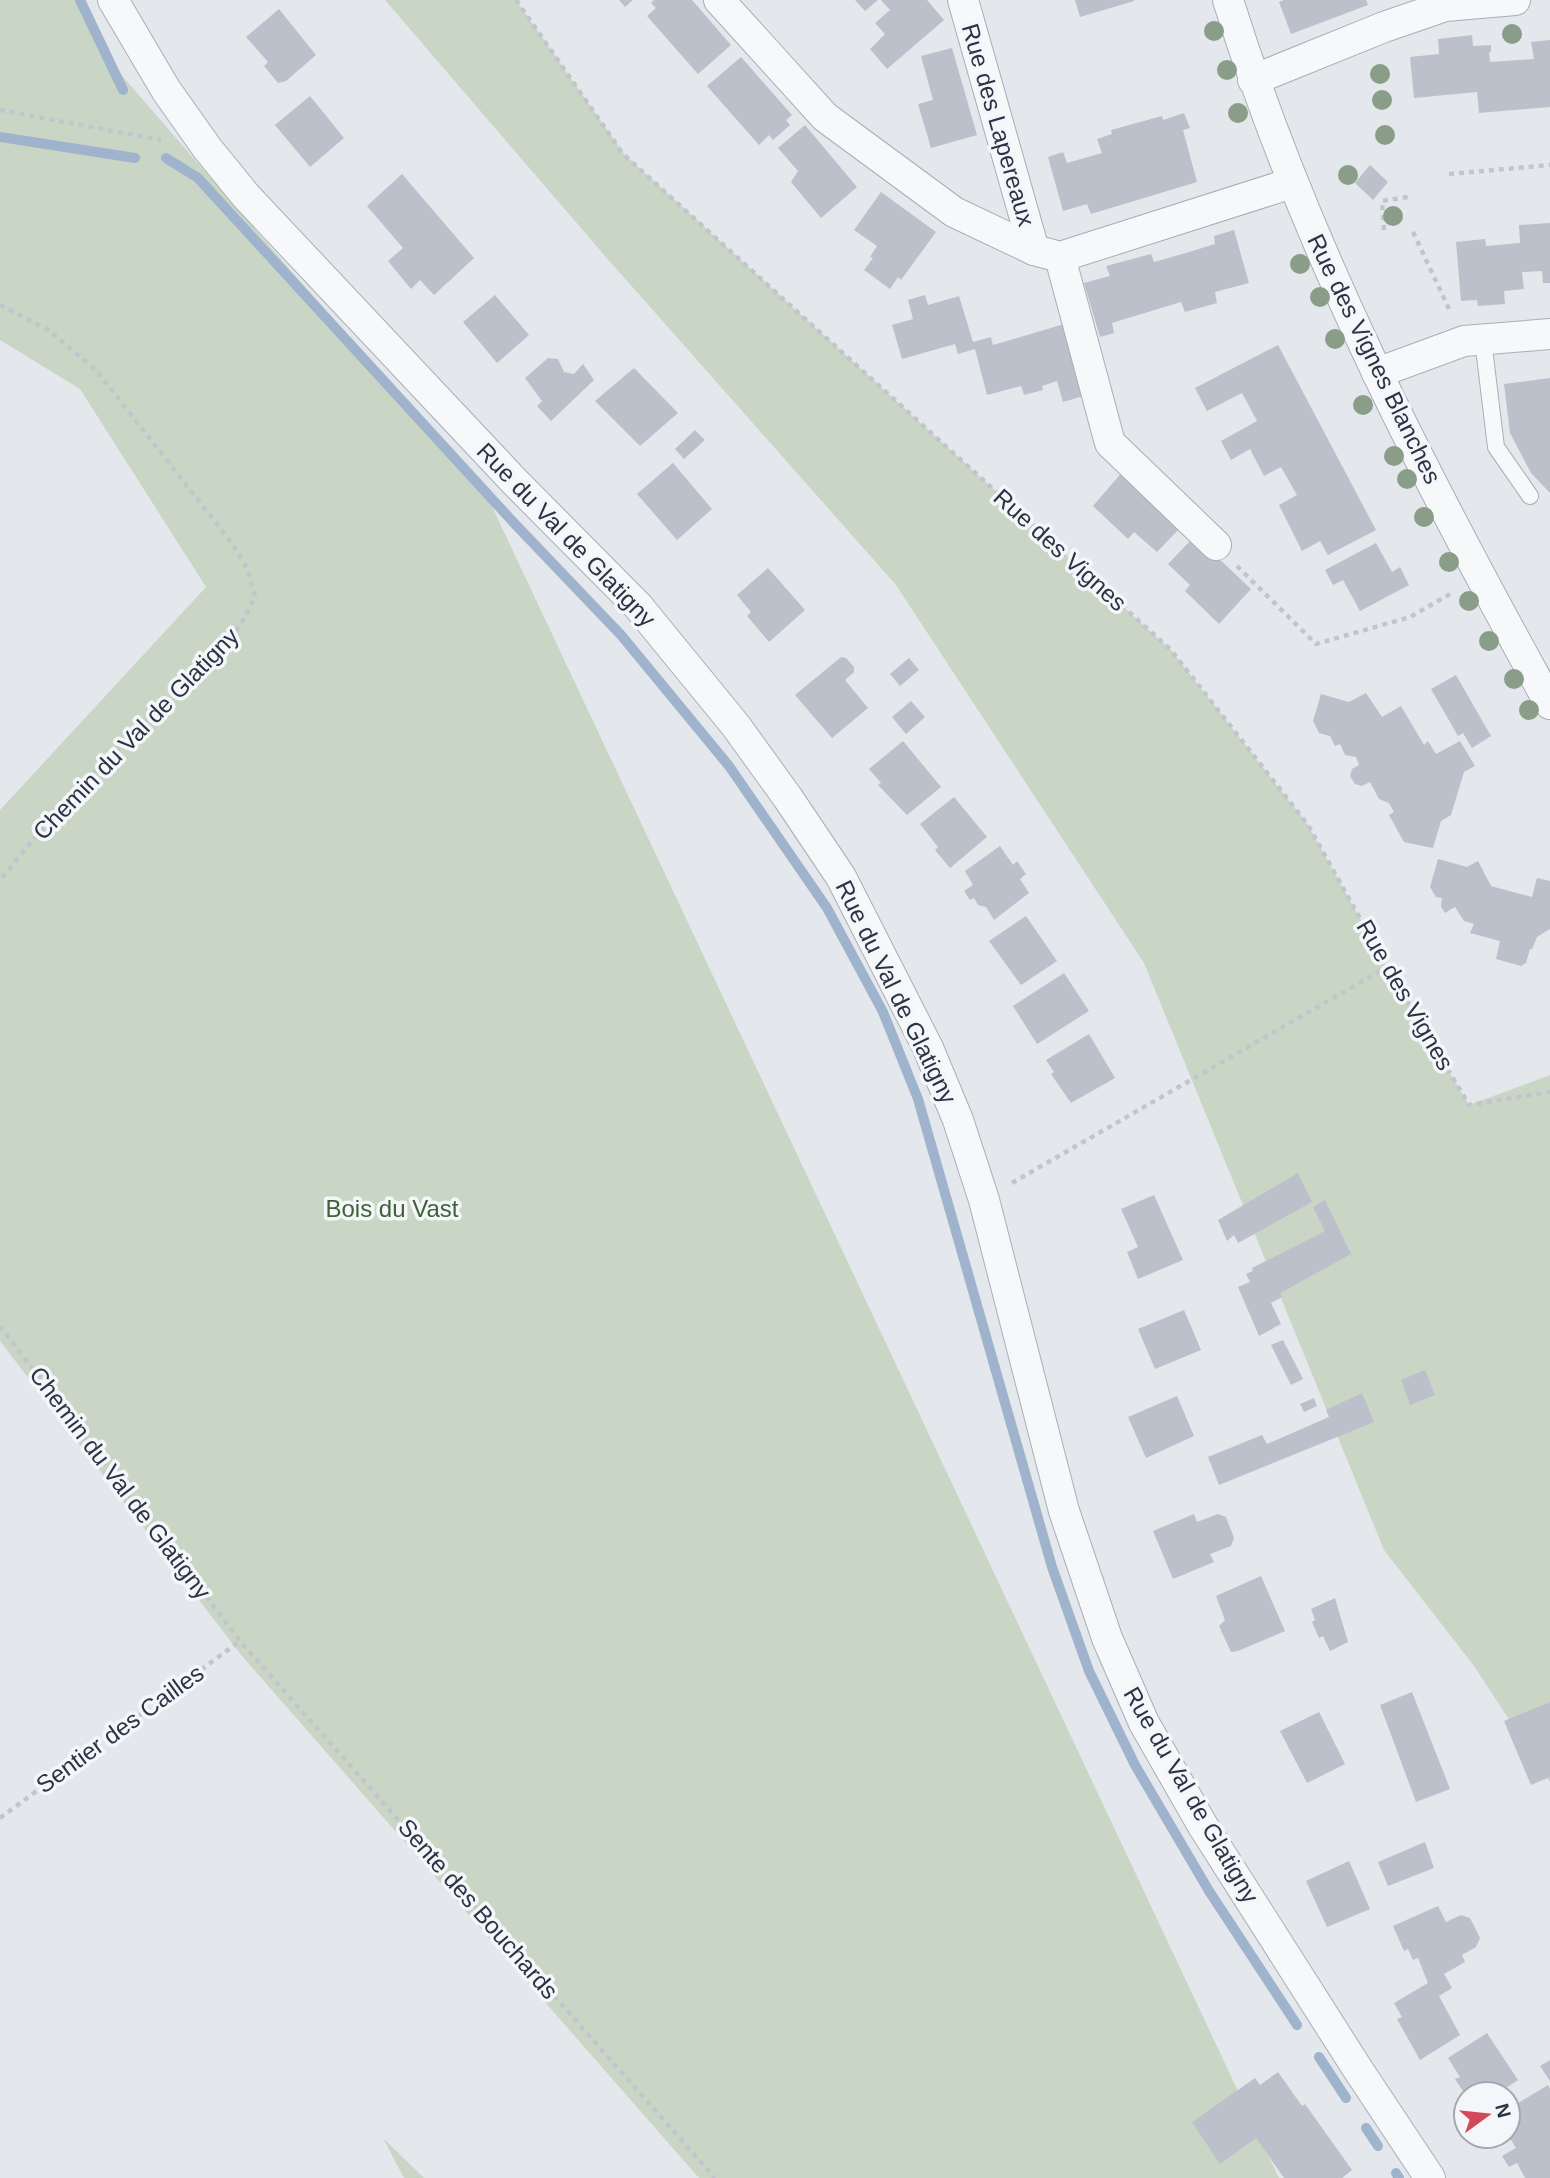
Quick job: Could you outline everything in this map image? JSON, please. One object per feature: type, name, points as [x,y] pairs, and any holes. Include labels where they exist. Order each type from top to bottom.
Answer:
[{"type":"street","name":"Rue du Val de Glatigny","points":[[113,0],[166,90],[207,148],[246,196],[515,482],[639,606],[736,726],[841,877],[928,1048],[958,1120],[984,1200],[1064,1511],[1107,1638],[1144,1723],[1203,1826],[1430,2178]]},
{"type":"street","points":[[719,0],[825,117],[954,212],[1047,253],[1292,183]]},
{"type":"street","name":"Rue des Lapereaux","points":[[963,0],[1110,443],[1216,545]]},
{"type":"street","name":"Rue des Vignes Blanches","points":[[1228,0],[1253,80],[1292,183],[1337,289],[1497,609],[1550,704]]},
{"type":"street","points":[[1253,80],[1384,27],[1445,6],[1515,0]]},
{"type":"street","points":[[1377,373],[1464,341],[1550,334]]},
{"type":"lane","points":[[1483,340],[1496,447],[1530,496]]},
{"type":"path","name":"Rue des Vignes","points":[[516,0],[624,154],[1171,650],[1308,824],[1387,967],[1469,1105],[1550,1092]]},
{"type":"path","points":[[0,110],[207,148]]},
{"type":"path","points":[[1449,174],[1550,165]]},
{"type":"path","points":[[1384,230],[1382,201],[1408,197]]},
{"type":"path","points":[[1413,232],[1455,322]]},
{"type":"path","name":"Chemin du Val de Glatigny","points":[[0,305],[47,329],[96,370],[231,542],[247,568],[255,596],[241,625],[56,812],[0,880]]},
{"type":"path","points":[[1216,545],[1316,644],[1410,617],[1453,592]]},
{"type":"path","points":[[984,1200],[1387,967]]},
{"type":"path","name":"Chemin du Val de Glatigny","points":[[0,1326],[240,1641]]},
{"type":"path","name":"Sentier des Cailles","points":[[0,1818],[240,1641]]},
{"type":"path","name":"Sente des Bouchards","points":[[240,1641],[715,2178]]},
{"type":"green space","name":"Bois du Vast","points":[[0,0],[78,0],[105,56],[488,498],[1279,2178],[699,2178],[242,1656],[0,1341],[0,810],[206,587],[80,389],[0,340]]},
{"type":"green space","points":[[385,0],[516,0],[624,154],[1171,650],[1308,825],[1387,967],[1469,1105],[1550,1075],[1550,1782],[1474,1666],[1384,1550],[1144,963],[896,585],[605,256]]},
{"type":"green space","points":[[383,2138],[424,2178],[404,2178]]},
{"type":"building","points":[[619,0],[633,0],[625,7]]},
{"type":"building","points":[[654,0],[692,0],[731,45],[698,74],[647,16],[656,8],[651,3]]},
{"type":"building","points":[[855,0],[878,0],[865,11]]},
{"type":"building","points":[[881,0],[927,0],[944,20],[887,69],[870,49],[885,34],[875,23],[890,10]]},
{"type":"building","points":[[1075,0],[1134,0],[1134,1],[1080,17]]},
{"type":"building","points":[[1366,0],[1368,5],[1291,34],[1279,2]]},
{"type":"building","points":[[279,9],[316,55],[286,81],[278,83],[264,66],[268,62],[246,37]]},
{"type":"building","points":[[1472,35],[1473,46],[1491,45],[1490,62],[1534,59],[1531,42],[1550,40],[1550,107],[1479,113],[1477,92],[1414,98],[1410,57],[1439,54],[1438,39]]},
{"type":"building","points":[[952,48],[977,135],[931,148],[918,104],[933,100],[921,56]]},
{"type":"building","points":[[741,57],[792,115],[786,120],[790,125],[773,140],[769,135],[759,145],[707,86]]},
{"type":"building","points":[[310,96],[344,138],[310,167],[275,125]]},
{"type":"building","points":[[1184,113],[1190,128],[1183,130],[1197,182],[1091,214],[1087,204],[1063,211],[1048,157],[1063,152],[1067,163],[1102,153],[1097,139],[1112,134],[1111,130]]},
{"type":"building","points":[[805,125],[857,187],[821,218],[791,182],[798,171],[778,148]]},
{"type":"building","points":[[1370,165],[1388,182],[1373,200],[1355,183]]},
{"type":"building","points":[[402,174],[474,258],[434,295],[420,280],[411,289],[388,261],[403,248],[367,206]]},
{"type":"building","points":[[881,192],[936,232],[901,280],[898,277],[890,289],[864,270],[873,258],[870,257],[877,246],[854,230]]},
{"type":"building","points":[[1550,223],[1550,283],[1543,283],[1542,271],[1522,272],[1524,289],[1504,291],[1505,304],[1478,306],[1477,300],[1461,301],[1456,242],[1485,239],[1486,246],[1520,243],[1519,225]]},
{"type":"building","points":[[1234,230],[1249,283],[1215,292],[1217,303],[1185,312],[1181,302],[1112,323],[1114,333],[1100,337],[1084,283],[1110,276],[1106,266],[1151,254],[1154,262],[1215,244],[1214,236]]},
{"type":"building","points":[[495,295],[529,335],[497,363],[463,322]]},
{"type":"building","points":[[925,295],[928,305],[959,296],[973,342],[991,337],[993,345],[1068,323],[1087,395],[1063,402],[1057,381],[1042,386],[1043,390],[1024,395],[1021,386],[987,395],[975,349],[958,354],[955,344],[902,359],[892,325],[913,319],[908,300]]},
{"type":"building","points":[[1278,345],[1376,530],[1328,555],[1320,541],[1302,551],[1279,505],[1297,495],[1281,467],[1264,476],[1250,449],[1231,460],[1221,441],[1257,421],[1242,393],[1207,411],[1195,388]]},
{"type":"building","points":[[548,358],[558,359],[564,372],[574,374],[583,364],[594,380],[551,421],[537,406],[542,401],[525,378]]},
{"type":"building","points":[[634,368],[678,413],[640,446],[595,401]]},
{"type":"building","points":[[1550,378],[1550,493],[1531,473],[1510,433],[1504,384]]},
{"type":"building","points":[[695,430],[705,440],[684,459],[675,449]]},
{"type":"building","points":[[673,463],[712,509],[677,540],[637,494]]},
{"type":"building","points":[[1124,470],[1179,529],[1157,552],[1134,532],[1128,539],[1093,506]]},
{"type":"building","points":[[1191,540],[1212,560],[1216,556],[1251,589],[1219,624],[1185,591],[1190,585],[1168,564]]},
{"type":"building","points":[[1376,543],[1392,572],[1400,567],[1409,585],[1360,611],[1343,580],[1333,585],[1325,570]]},
{"type":"building","points":[[768,568],[805,610],[769,642],[747,616],[751,612],[737,595]]},
{"type":"building","points":[[841,657],[846,658],[854,667],[854,672],[845,680],[868,708],[832,738],[795,695]]},
{"type":"building","points":[[909,658],[919,670],[900,686],[890,674]]},
{"type":"building","points":[[1456,675],[1491,736],[1472,748],[1463,733],[1458,736],[1431,689]]},
{"type":"building","points":[[1366,693],[1382,717],[1401,706],[1424,745],[1428,741],[1436,754],[1460,741],[1475,766],[1464,772],[1451,815],[1441,821],[1433,848],[1404,842],[1389,815],[1394,812],[1389,803],[1379,799],[1370,782],[1362,786],[1355,784],[1350,776],[1352,769],[1359,765],[1356,757],[1345,755],[1340,744],[1335,746],[1330,736],[1319,733],[1313,721],[1321,694],[1349,702]]},
{"type":"building","points":[[911,701],[925,717],[906,734],[892,717]]},
{"type":"building","points":[[903,741],[941,787],[907,815],[878,785],[881,783],[869,769]]},
{"type":"building","points":[[954,797],[987,837],[950,868],[935,850],[938,847],[920,824]]},
{"type":"building","points":[[1000,846],[1013,865],[1017,861],[1026,874],[1020,879],[1029,893],[994,920],[986,907],[978,905],[974,898],[970,900],[964,891],[973,885],[965,871]]},
{"type":"building","points":[[1438,859],[1467,867],[1478,861],[1491,886],[1532,897],[1537,878],[1550,881],[1550,929],[1537,937],[1526,963],[1521,966],[1496,959],[1500,941],[1470,933],[1474,924],[1464,921],[1455,907],[1445,913],[1441,907],[1442,898],[1436,897],[1430,887]]},
{"type":"building","points":[[1026,916],[1057,961],[1021,985],[989,941]]},
{"type":"building","points":[[1064,973],[1089,1011],[1037,1044],[1013,1006]]},
{"type":"building","points":[[1089,1034],[1115,1078],[1071,1103],[1051,1074],[1054,1072],[1046,1060]]},
{"type":"building","points":[[1298,1173],[1312,1202],[1238,1243],[1234,1235],[1227,1241],[1218,1220]]},
{"type":"building","points":[[1154,1195],[1183,1260],[1138,1279],[1127,1252],[1138,1247],[1121,1209]]},
{"type":"building","points":[[1325,1200],[1351,1254],[1280,1293],[1282,1297],[1271,1303],[1281,1324],[1259,1336],[1238,1287],[1250,1282],[1246,1274],[1253,1271],[1252,1268],[1325,1231],[1313,1207]]},
{"type":"building","points":[[1184,1310],[1201,1350],[1155,1369],[1138,1329]]},
{"type":"building","points":[[1283,1340],[1303,1379],[1291,1385],[1271,1345]]},
{"type":"building","points":[[1425,1370],[1435,1395],[1410,1405],[1401,1380]]},
{"type":"building","points":[[1362,1393],[1374,1422],[1219,1485],[1208,1457],[1262,1435],[1267,1444],[1329,1417],[1326,1410]]},
{"type":"building","points":[[1177,1396],[1194,1436],[1146,1458],[1128,1417]]},
{"type":"building","points":[[1314,1398],[1317,1406],[1304,1412],[1300,1404]]},
{"type":"building","points":[[1194,1514],[1197,1522],[1218,1514],[1226,1517],[1234,1538],[1231,1546],[1210,1554],[1214,1562],[1173,1579],[1153,1531]]},
{"type":"building","points":[[1261,1576],[1285,1631],[1231,1652],[1219,1626],[1225,1620],[1216,1596]]},
{"type":"building","points":[[1335,1598],[1348,1642],[1330,1651],[1323,1636],[1319,1638],[1312,1622],[1315,1620],[1311,1609]]},
{"type":"building","points":[[1412,1692],[1450,1789],[1416,1802],[1380,1705]]},
{"type":"building","points":[[1550,1702],[1550,1777],[1531,1785],[1504,1721]]},
{"type":"building","points":[[1319,1712],[1345,1764],[1307,1783],[1280,1731]]},
{"type":"building","points":[[1425,1842],[1434,1868],[1388,1886],[1378,1862]]},
{"type":"building","points":[[1349,1861],[1370,1909],[1327,1927],[1306,1881]]},
{"type":"building","points":[[1438,1906],[1446,1922],[1461,1915],[1470,1918],[1480,1938],[1476,1947],[1462,1955],[1465,1962],[1444,1974],[1452,1988],[1439,1996],[1460,2035],[1420,2060],[1397,2019],[1402,2017],[1394,2003],[1428,1983],[1418,1958],[1413,1960],[1408,1949],[1404,1951],[1393,1926]]},
{"type":"building","points":[[1487,2033],[1518,2080],[1456,2080],[1460,2077],[1448,2058]]},
{"type":"building","points":[[1550,2060],[1550,2081],[1540,2066]]},
{"type":"building","points":[[1278,2072],[1302,2106],[1305,2104],[1352,2170],[1342,2178],[1284,2178],[1256,2138],[1220,2164],[1192,2122],[1255,2078],[1260,2085]]},
{"type":"building","points":[[1548,2085],[1550,2178],[1525,2178],[1517,2163],[1509,2167],[1502,2156],[1512,2150],[1522,2150],[1522,2101]]},
{"type":"waterway","points":[[80,0],[123,90]]},
{"type":"waterway","points":[[0,137],[135,158]]},
{"type":"waterway","points":[[166,158],[198,178],[514,523],[621,635],[729,766],[827,908],[883,1012],[918,1099],[1052,1567],[1089,1671],[1135,1765],[1209,1891],[1297,2025]]},
{"type":"waterway","points":[[1319,2057],[1346,2098]]},
{"type":"waterway","points":[[1366,2128],[1378,2146]]},
{"type":"waterway","points":[[1396,2173],[1399,2178]]}]
